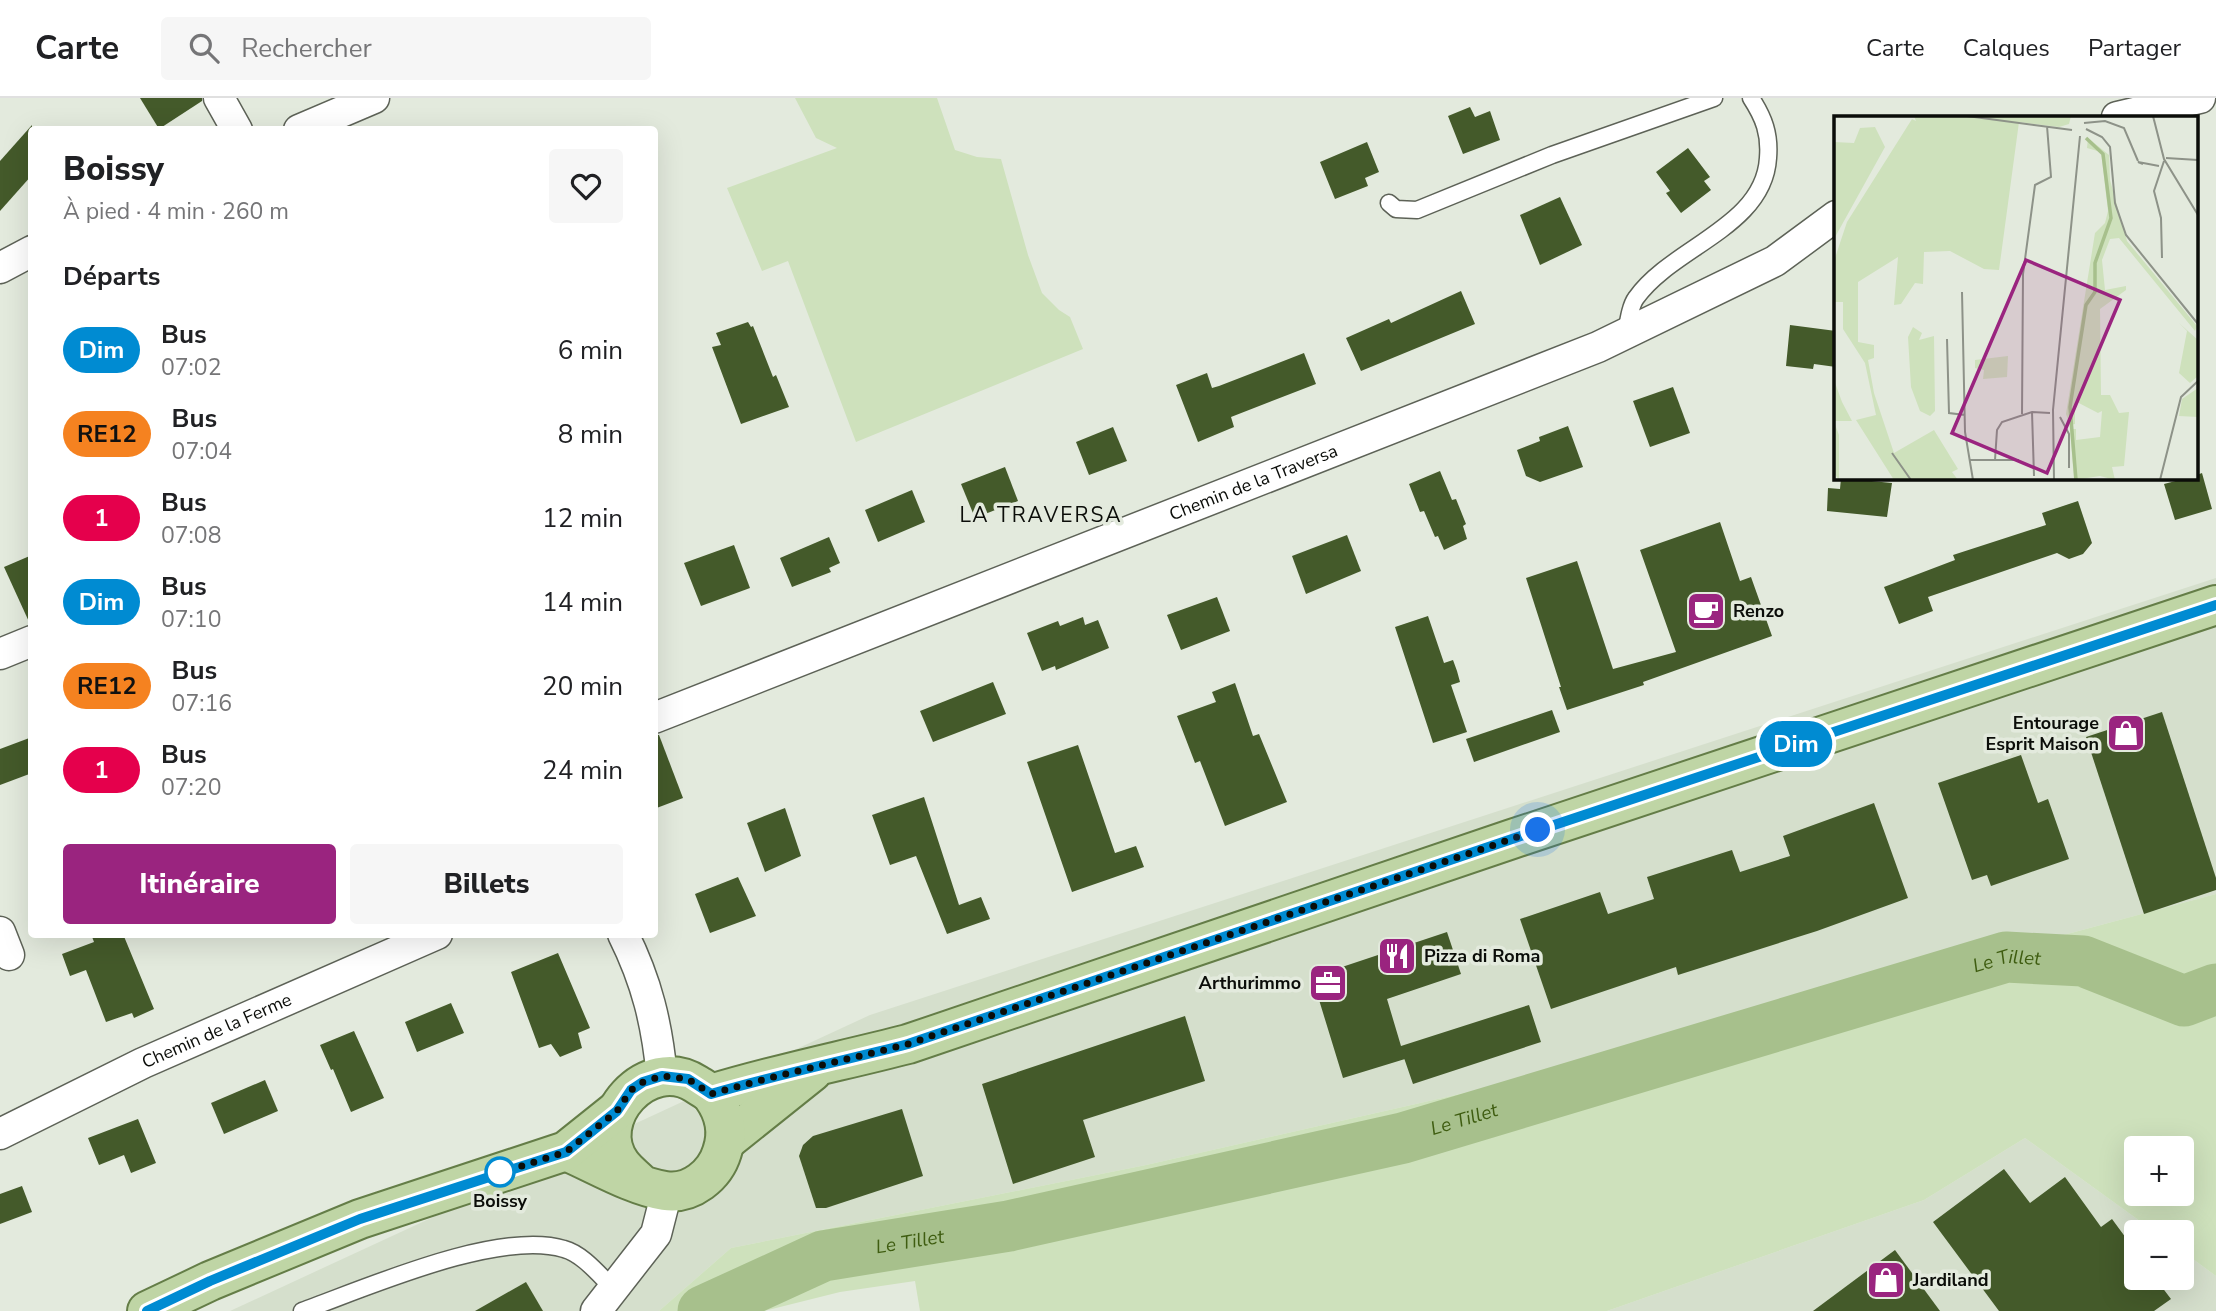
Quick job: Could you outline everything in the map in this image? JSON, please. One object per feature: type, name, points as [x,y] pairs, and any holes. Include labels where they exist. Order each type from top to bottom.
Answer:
[{"type":"main road","points":[[711,1094],[770,1076],[820,1067],[908,1044],[1512,839],[2216,605]]},
{"type":"main road","points":[[727,1140],[820,1067]]},
{"type":"main road","points":[[146,1311],[210,1281],[360,1219],[566,1152],[617,1111],[631,1090],[643,1082],[662,1076],[688,1079],[711,1094],[725,1117],[727,1140],[719,1164],[696,1185],[687,1189],[654,1187],[566,1152]]},
{"type":"main road","points":[[617,1111],[612,1134],[621,1164],[654,1187]]},
{"type":"street","points":[[219,98],[235,126]]},
{"type":"street","points":[[308,126],[374,98]]},
{"type":"street","points":[[2121,116],[2200,98]]},
{"type":"street","name":"Chemin de la Traversa","points":[[658,716],[1598,347],[1775,261],[1834,217]]},
{"type":"street","points":[[0,268],[28,253]]},
{"type":"street","points":[[0,654],[28,643]]},
{"type":"street","name":"Chemin de la Ferme","points":[[0,1134],[143,1063],[428,938]]},
{"type":"street","points":[[625,938],[639,966],[658,1032],[662,1076]]},
{"type":"street","points":[[605,1300],[656,1234],[654,1187]]},
{"type":"lane","points":[[1389,203],[1396,209],[1417,210],[1552,155],[1714,98]]},
{"type":"lane","points":[[1626,334],[1634,299],[1660,272],[1749,206],[1767,174],[1769,138],[1751,98]]},
{"type":"lane","points":[[302,1311],[437,1262],[530,1244],[566,1249],[583,1261],[605,1300]]},
{"type":"shaded area","points":[[2216,578],[2216,894],[1552,1073],[1146,1165],[731,1248],[659,1311],[230,1311],[870,1015]]},
{"type":"shaded area","points":[[2025,1138],[2138,1220],[2124,1220],[2124,1290],[2194,1290],[2194,1260],[2216,1276],[2216,1311],[1607,1311],[1924,1200]]},
{"type":"green space","points":[[795,98],[937,98],[955,150],[977,157],[1001,159],[1028,255],[1042,293],[1070,317],[1083,349],[856,442],[788,261],[762,271],[727,188],[837,148],[816,138]]},
{"type":"green space","points":[[2216,894],[2216,1276],[2194,1260],[2194,1220],[2138,1220],[2025,1138],[1924,1200],[1607,1311],[920,1311],[915,1281],[840,1292],[764,1311],[659,1311],[731,1248],[1146,1165],[1552,1073]]},
{"type":"building","points":[[140,98],[202,98],[202,101],[164,126],[157,126]]},
{"type":"building","points":[[1470,107],[1475,117],[1490,111],[1500,140],[1463,154],[1448,116]]},
{"type":"building","points":[[28,130],[28,180],[0,211],[0,161]]},
{"type":"building","points":[[1367,142],[1379,172],[1365,178],[1368,186],[1335,199],[1320,162]]},
{"type":"building","points":[[1688,148],[1710,177],[1704,181],[1711,190],[1681,213],[1666,193],[1670,191],[1656,172]]},
{"type":"building","points":[[1560,197],[1582,245],[1540,265],[1520,215]]},
{"type":"building","points":[[1461,291],[1475,324],[1361,371],[1346,338],[1389,319],[1391,323]]},
{"type":"building","points":[[748,322],[753,326],[773,377],[776,375],[789,407],[741,424],[712,347],[721,345],[716,333]]},
{"type":"building","points":[[1790,325],[1834,331],[1834,367],[1814,364],[1813,369],[1786,366]]},
{"type":"building","points":[[1304,353],[1316,384],[1231,417],[1234,427],[1198,442],[1176,385],[1207,373],[1212,388]]},
{"type":"building","points":[[1673,387],[1690,433],[1650,447],[1633,401]]},
{"type":"building","points":[[1568,426],[1583,467],[1540,482],[1526,476],[1517,450],[1540,441],[1539,437]]},
{"type":"building","points":[[1113,427],[1127,461],[1089,475],[1076,442]]},
{"type":"building","points":[[1005,467],[1018,501],[975,518],[961,484]]},
{"type":"building","points":[[1440,471],[1466,524],[1463,526],[1467,539],[1444,550],[1424,511],[1420,512],[1409,484]]},
{"type":"building","points":[[2202,473],[2212,509],[2175,520],[2164,484],[2179,480],[2198,480],[2198,475]]},
{"type":"building","points":[[1841,480],[1892,483],[1887,517],[1827,511],[1828,488],[1840,489]]},
{"type":"building","points":[[912,490],[925,522],[878,542],[865,510]]},
{"type":"building","points":[[2078,501],[2092,543],[2083,554],[2069,559],[2057,553],[1928,597],[1933,611],[1899,624],[1884,587],[1955,560],[1953,555],[2046,525],[2042,513]]},
{"type":"building","points":[[1720,522],[1740,581],[1751,577],[1772,636],[1643,682],[1644,685],[1567,710],[1526,578],[1577,561],[1613,669],[1676,652],[1640,550]]},
{"type":"building","points":[[1347,535],[1361,571],[1306,594],[1292,556]]},
{"type":"building","points":[[829,537],[840,563],[829,568],[831,572],[792,587],[780,558]]},
{"type":"building","points":[[734,545],[750,588],[701,606],[684,563]]},
{"type":"building","points":[[28,557],[28,620],[4,567]]},
{"type":"building","points":[[1217,597],[1230,631],[1181,650],[1167,615]]},
{"type":"building","points":[[1428,616],[1444,663],[1453,660],[1457,671],[1460,682],[1451,685],[1467,732],[1433,743],[1395,627]]},
{"type":"building","points":[[1083,617],[1085,625],[1098,620],[1109,648],[1056,670],[1055,666],[1042,671],[1027,633],[1058,621],[1060,626]]},
{"type":"building","points":[[993,682],[1006,714],[933,742],[920,711]]},
{"type":"building","points":[[1235,683],[1253,736],[1259,734],[1287,802],[1225,826],[1200,761],[1195,763],[1177,716],[1216,702],[1212,692]]},
{"type":"building","points":[[1552,710],[1560,732],[1474,762],[1466,739]]},
{"type":"building","points":[[2162,712],[2216,878],[2216,890],[2144,914],[2086,737]]},
{"type":"building","points":[[658,735],[659,735],[683,798],[658,807]]},
{"type":"building","points":[[28,738],[28,774],[0,785],[0,749]]},
{"type":"building","points":[[1078,745],[1115,853],[1136,846],[1144,867],[1072,892],[1027,762]]},
{"type":"building","points":[[2021,755],[2038,803],[2048,799],[2069,859],[1991,886],[1987,875],[1972,880],[1938,783]]},
{"type":"building","points":[[924,797],[959,905],[981,897],[990,919],[947,934],[916,856],[890,865],[872,815]]},
{"type":"building","points":[[1874,803],[1908,898],[1817,931],[1678,975],[1676,967],[1551,1009],[1520,919],[1600,892],[1608,914],[1654,899],[1647,877],[1732,850],[1740,872],[1790,856],[1783,836]]},
{"type":"building","points":[[785,808],[801,856],[765,872],[747,823]]},
{"type":"building","points":[[738,877],[756,916],[710,933],[695,894]]},
{"type":"building","points":[[1447,932],[1461,974],[1387,999],[1401,1046],[1529,1005],[1541,1042],[1413,1084],[1404,1059],[1343,1078],[1312,977]]},
{"type":"building","points":[[92,938],[125,938],[154,1009],[134,1018],[132,1013],[106,1022],[86,970],[70,976],[62,954],[94,942]]},
{"type":"building","points":[[558,953],[590,1028],[578,1033],[582,1048],[560,1057],[551,1044],[539,1048],[511,972]]},
{"type":"building","points":[[451,1003],[464,1033],[417,1052],[405,1022]]},
{"type":"building","points":[[1185,1016],[1205,1081],[1083,1120],[1095,1157],[1013,1184],[982,1084]]},
{"type":"building","points":[[354,1031],[384,1098],[351,1112],[320,1045]]},
{"type":"building","points":[[265,1080],[278,1111],[224,1134],[211,1103]]},
{"type":"building","points":[[902,1109],[923,1176],[826,1208],[816,1208],[799,1156],[803,1145],[813,1136]]},
{"type":"building","points":[[138,1119],[156,1163],[131,1173],[124,1155],[99,1165],[88,1138]]},
{"type":"building","points":[[2004,1169],[2030,1203],[2065,1177],[2101,1227],[2112,1219],[2124,1235],[2124,1290],[2164,1290],[2171,1299],[2154,1311],[1999,1311],[1933,1222]]},
{"type":"building","points":[[22,1186],[32,1212],[0,1224],[0,1194]]},
{"type":"building","name":"Jardiland","points":[[1895,1250],[1940,1311],[1813,1311]]},
{"type":"building","points":[[526,1282],[543,1311],[475,1311]]},
{"type":"waterway","name":"Le Tillet","points":[[703,1311],[823,1256],[1009,1226],[1403,1138],[2006,957],[2083,961],[2184,1001],[2216,989]]},
{"type":"bus line","name":"Dim","points":[[147,1311],[210,1281],[360,1219],[427,1195],[566,1152],[617,1111],[631,1090],[643,1082],[662,1076],[688,1079],[711,1094],[770,1076],[820,1067],[908,1044],[1512,839],[2216,605]]},
{"type":"place","name":"Renzo","points":[[1706,611]]},
{"type":"place","name":"Entourage Esprit Maison","points":[[2126,733]]},
{"type":"place","name":"Pizza di Roma","points":[[1397,956]]},
{"type":"place","name":"Arthurimmo","points":[[1328,983]]},
{"type":"place","name":"Boissy","points":[[500,1172]]},
{"type":"place","name":"Jardiland","points":[[1886,1280]]},
{"type":"district","name":"LA TRAVERSA","points":[[1041,515]]},
{"type":"route","points":[[500,1172],[493,1175],[566,1152],[617,1111],[631,1090],[643,1082],[662,1076],[688,1079],[711,1094],[770,1076],[820,1067],[908,1044],[1538,830]]}]
